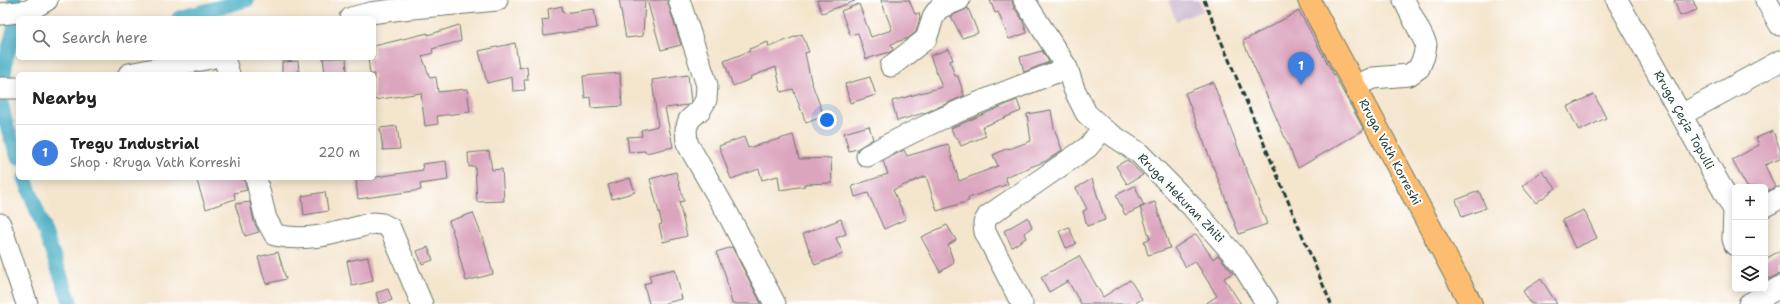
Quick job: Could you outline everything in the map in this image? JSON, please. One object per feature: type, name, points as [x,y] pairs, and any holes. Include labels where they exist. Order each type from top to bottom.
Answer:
[{"type":"main road","name":"Rruga Vath Korreshi","points":[[1309,0],[1471,304]]},
{"type":"street","points":[[1,14],[35,9],[47,0]]},
{"type":"street","points":[[358,16],[402,9],[497,0]]},
{"type":"street","points":[[679,0],[707,85],[706,100],[700,110],[689,120],[686,129],[687,143],[729,216],[775,304]]},
{"type":"street","points":[[891,66],[926,39],[934,16],[939,8],[959,0]]},
{"type":"street","name":"Rruga Hekuran Zhiti","points":[[1024,0],[1067,68],[1074,89],[1086,113],[1103,129],[1139,153],[1192,207],[1241,263],[1267,304]]},
{"type":"street","points":[[1356,86],[1373,78],[1409,76],[1419,68],[1424,56],[1426,44],[1404,0]]},
{"type":"street","name":"Rruga Çeçiz Topulli","points":[[1617,0],[1734,210],[1734,220]]},
{"type":"street","points":[[1766,0],[1780,25]]},
{"type":"street","points":[[139,72],[201,60]]},
{"type":"street","points":[[224,60],[228,72]]},
{"type":"street","points":[[1681,115],[1780,61]]},
{"type":"street","points":[[867,156],[900,137],[1067,68]]},
{"type":"street","points":[[0,88],[16,88]]},
{"type":"street","points":[[1022,304],[985,232],[984,223],[988,216],[1088,147],[1103,129]]},
{"type":"street","points":[[256,180],[266,219],[275,235],[292,239],[312,238],[373,223],[382,224],[390,228],[422,304]]},
{"type":"street","points":[[1768,204],[1780,198]]},
{"type":"street","points":[[0,224],[27,304]]},
{"type":"street","points":[[1754,297],[1780,287]]},
{"type":"shaded area","points":[[1168,0],[1199,0],[1203,11],[1176,21]]},
{"type":"building","points":[[619,0],[645,0],[643,36],[626,38]]},
{"type":"building","points":[[647,0],[667,0],[681,45],[661,50]]},
{"type":"building","points":[[817,0],[854,0],[855,1],[822,13]]},
{"type":"building","points":[[881,0],[909,0],[915,14],[919,13],[920,18],[916,32],[908,38],[891,44],[893,49],[890,52],[866,59],[858,33],[850,35],[841,11],[859,4],[871,37],[892,30]]},
{"type":"building","points":[[990,0],[1012,0],[1014,9],[1022,19],[1027,33],[1009,39],[998,12],[995,13]]},
{"type":"building","points":[[1674,0],[1693,0],[1697,10],[1680,16]]},
{"type":"building","points":[[562,6],[563,13],[594,9],[597,28],[544,36],[542,20],[549,19],[548,9]]},
{"type":"building","points":[[968,8],[978,33],[962,38],[951,16]]},
{"type":"building","points":[[1299,11],[1364,130],[1298,168],[1243,41]]},
{"type":"building","points":[[459,25],[461,41],[432,49],[433,53],[422,56],[430,78],[436,77],[438,92],[467,89],[470,112],[437,116],[438,124],[425,126],[421,93],[376,100],[376,72],[370,72],[368,60],[376,60],[376,46],[428,33],[428,35]]},
{"type":"building","points":[[802,34],[809,52],[805,53],[811,81],[824,116],[806,123],[793,89],[781,92],[776,67],[750,77],[751,79],[733,86],[724,61],[768,42],[769,47]]},
{"type":"building","points":[[515,43],[519,68],[527,66],[528,80],[524,80],[525,90],[513,91],[512,77],[487,83],[479,51]]},
{"type":"building","points":[[949,49],[953,60],[950,61],[955,76],[958,76],[964,96],[927,112],[897,121],[892,101],[942,87],[930,56]]},
{"type":"building","points":[[1042,51],[1049,62],[1024,72],[1020,57]]},
{"type":"building","points":[[323,60],[346,60],[347,71],[325,72]]},
{"type":"building","points":[[298,61],[299,72],[282,72],[282,62]]},
{"type":"building","points":[[620,73],[622,106],[591,108],[590,97],[585,98],[583,76]]},
{"type":"building","points":[[688,75],[691,102],[688,105],[665,108],[673,147],[646,153],[645,151],[629,152],[627,137],[642,136],[641,130],[658,126],[652,80]]},
{"type":"building","points":[[870,77],[876,95],[850,103],[845,84]]},
{"type":"building","points":[[1213,82],[1267,224],[1239,234],[1185,93]]},
{"type":"building","points":[[1594,94],[1606,118],[1579,131],[1567,107]]},
{"type":"building","points":[[1017,100],[1021,111],[982,127],[986,136],[961,146],[957,137],[955,138],[951,128]]},
{"type":"building","points":[[1051,110],[1054,128],[1062,150],[1046,161],[1005,177],[1008,184],[968,198],[969,201],[937,211],[926,176],[893,190],[906,219],[884,229],[868,193],[855,197],[852,186],[888,174],[883,161],[904,150],[907,156],[948,144],[959,181],[998,166],[993,155],[1008,148],[1009,149],[1031,141],[1027,114]]},
{"type":"building","points":[[397,126],[400,149],[383,150],[380,128]]},
{"type":"building","points":[[869,126],[873,139],[857,149],[849,151],[844,133]]},
{"type":"building","points":[[1773,131],[1780,149],[1780,159],[1765,165],[1775,187],[1768,190],[1768,184],[1745,184],[1732,160],[1759,145],[1756,138]]},
{"type":"building","points":[[793,135],[799,159],[831,158],[832,183],[804,184],[805,186],[780,190],[778,176],[762,180],[759,169],[731,179],[719,146],[744,137],[748,148]]},
{"type":"building","points":[[489,151],[492,170],[502,169],[504,201],[477,202],[475,166],[469,167],[468,153]]},
{"type":"building","points":[[1127,160],[1143,175],[1127,184],[1116,166]]},
{"type":"building","points":[[446,161],[448,180],[420,184],[421,190],[358,199],[356,180],[376,180],[376,177],[423,170],[422,164]]},
{"type":"building","points":[[1542,171],[1556,188],[1536,203],[1522,186]]},
{"type":"building","points":[[676,172],[684,201],[679,202],[687,236],[663,242],[659,225],[662,224],[650,179]]},
{"type":"building","points":[[630,178],[635,192],[612,199],[608,185]]},
{"type":"building","points":[[1092,179],[1105,220],[1087,226],[1083,211],[1087,209],[1076,188]]},
{"type":"building","points":[[197,180],[244,180],[247,190],[234,193],[235,199],[206,209]]},
{"type":"building","points":[[1135,186],[1144,206],[1125,215],[1116,195]]},
{"type":"building","points":[[1479,191],[1486,208],[1462,217],[1456,200]]},
{"type":"building","points":[[325,192],[328,211],[304,215],[302,196]]},
{"type":"building","points":[[250,202],[254,222],[259,232],[245,236],[235,204]]},
{"type":"building","points":[[1155,202],[1170,248],[1148,255],[1144,241],[1150,239],[1140,207]]},
{"type":"building","points":[[1584,210],[1597,238],[1575,248],[1562,220]]},
{"type":"building","points":[[473,213],[485,244],[493,274],[466,281],[459,251],[449,221]]},
{"type":"building","points":[[1028,217],[1032,227],[1024,233],[1026,238],[1012,247],[1004,231]]},
{"type":"building","points":[[841,219],[846,234],[836,238],[843,254],[815,265],[803,234]]},
{"type":"building","points":[[947,225],[956,240],[948,245],[954,263],[940,272],[921,237]]},
{"type":"building","points":[[1069,227],[1076,244],[1066,248],[1059,231]]},
{"type":"building","points":[[1196,234],[1213,259],[1218,255],[1233,273],[1224,278],[1241,304],[1205,304],[1217,296],[1195,261],[1186,267],[1174,248]]},
{"type":"building","points":[[428,247],[433,260],[422,264],[417,251]]},
{"type":"building","points":[[732,247],[761,304],[732,304],[725,274],[716,252]]},
{"type":"building","points":[[1780,251],[1780,274],[1769,279],[1768,278],[1768,257]]},
{"type":"building","points":[[278,252],[286,279],[266,284],[258,257]]},
{"type":"building","points":[[1079,256],[1103,297],[1130,280],[1142,299],[1134,304],[1081,304],[1068,281],[1049,292],[1041,277]]},
{"type":"building","points":[[368,257],[373,281],[352,286],[347,261]]},
{"type":"building","points":[[675,269],[682,299],[662,304],[649,304],[644,284],[651,282],[649,275]]},
{"type":"building","points":[[1541,279],[1557,304],[1531,304],[1523,291]]},
{"type":"building","points":[[388,289],[392,300],[379,304],[376,293]]},
{"type":"waterway","points":[[14,0],[16,22]]},
{"type":"waterway","points":[[187,16],[247,0]]},
{"type":"waterway","points":[[16,22],[6,59],[1,102],[5,120],[16,152]]},
{"type":"waterway","points":[[26,180],[71,304]]},
{"type":"railway","points":[[1204,0],[1331,304]]},
{"type":"place","name":"Tregu Industrial","points":[[1301,85]]}]
